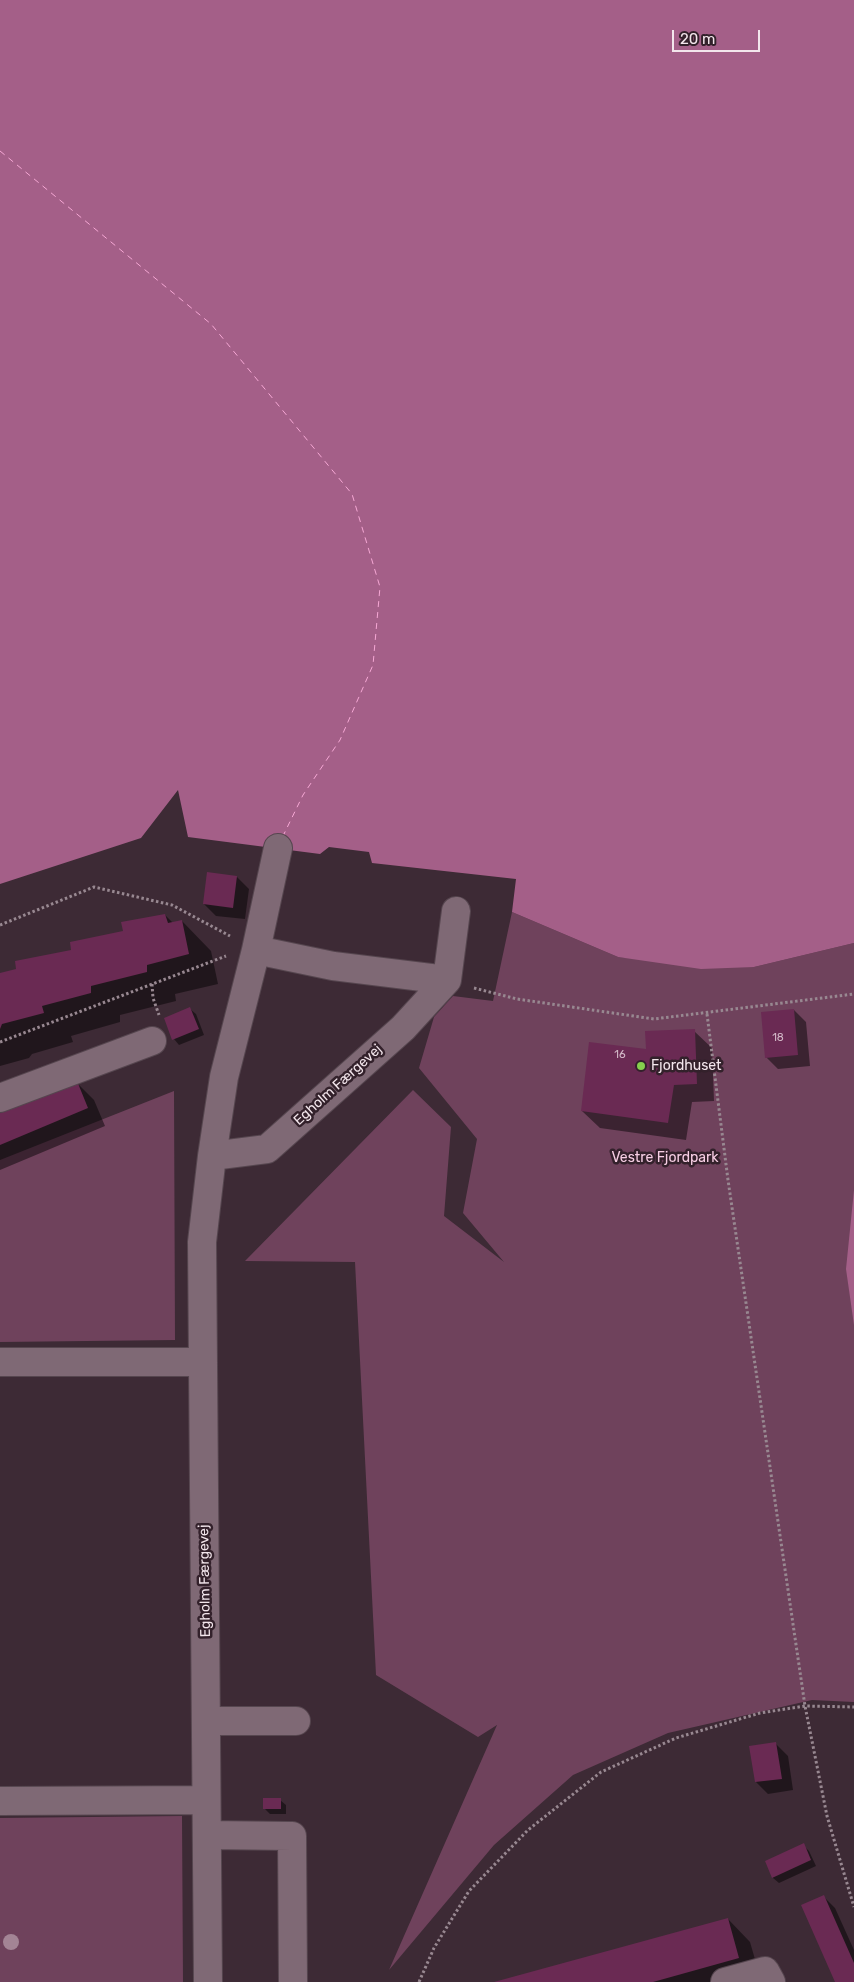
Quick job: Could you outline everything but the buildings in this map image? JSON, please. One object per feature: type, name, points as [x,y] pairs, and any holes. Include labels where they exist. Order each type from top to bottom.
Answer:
[{"type":"street","name":"Egholm Færgevej","points":[[208,1982],[202,1242],[224,1077],[278,848]]},
{"type":"street","points":[[253,948],[333,966],[447,980],[456,911]]},
{"type":"street","name":"Egholm Færgevej","points":[[212,1156],[267,1150],[402,1028],[447,980]]},
{"type":"street","points":[[0,1098],[152,1041]]},
{"type":"street","points":[[0,1362],[203,1362]]},
{"type":"street","points":[[206,1721],[296,1721]]},
{"type":"street","points":[[0,1801],[206,1800]]},
{"type":"street","points":[[207,1835],[292,1836],[293,1982]]},
{"type":"street","points":[[725,1982],[766,1972],[771,1982]]},
{"type":"path","points":[[0,925],[94,887],[172,905],[253,948]]},
{"type":"path","points":[[0,1042],[253,948]]},
{"type":"path","points":[[447,980],[517,999],[654,1020],[854,994]]},
{"type":"path","points":[[707,1014],[728,1180],[805,1706],[827,1816],[854,1907]]},
{"type":"path","points":[[419,1982],[434,1948],[469,1891],[528,1830],[601,1772],[676,1738],[760,1713],[805,1706],[854,1706]]},
{"type":"green space","name":"Vestre Fjordpark","points":[[512,912],[618,957],[754,967],[854,943],[854,1702],[812,1700],[668,1733],[573,1775],[494,1845],[389,1970],[497,1725],[478,1737],[376,1675],[355,1262],[245,1261],[413,1090],[451,1127],[444,1216],[504,1262],[463,1213],[477,1139],[419,1068],[434,1017],[453,996],[493,1001]]},
{"type":"green space","points":[[174,1091],[175,1340],[0,1342],[0,1160]]},
{"type":"green space","points":[[182,1816],[183,1982],[0,1982],[0,1818]]},
{"type":"shaded area","points":[[0,0],[854,0],[854,943],[754,967],[701,969],[618,957],[512,912],[516,879],[372,863],[369,852],[329,847],[320,854],[188,837],[178,790],[141,838],[0,884]]},
{"type":"shaded area","points":[[854,1190],[854,1325],[846,1269]]},
{"type":"ferry route","points":[[0,151],[211,324],[352,494],[380,587],[373,665],[340,740],[303,795],[283,836]]},
{"type":"place","name":"Fjordhuset","points":[[641,1066]]}]
